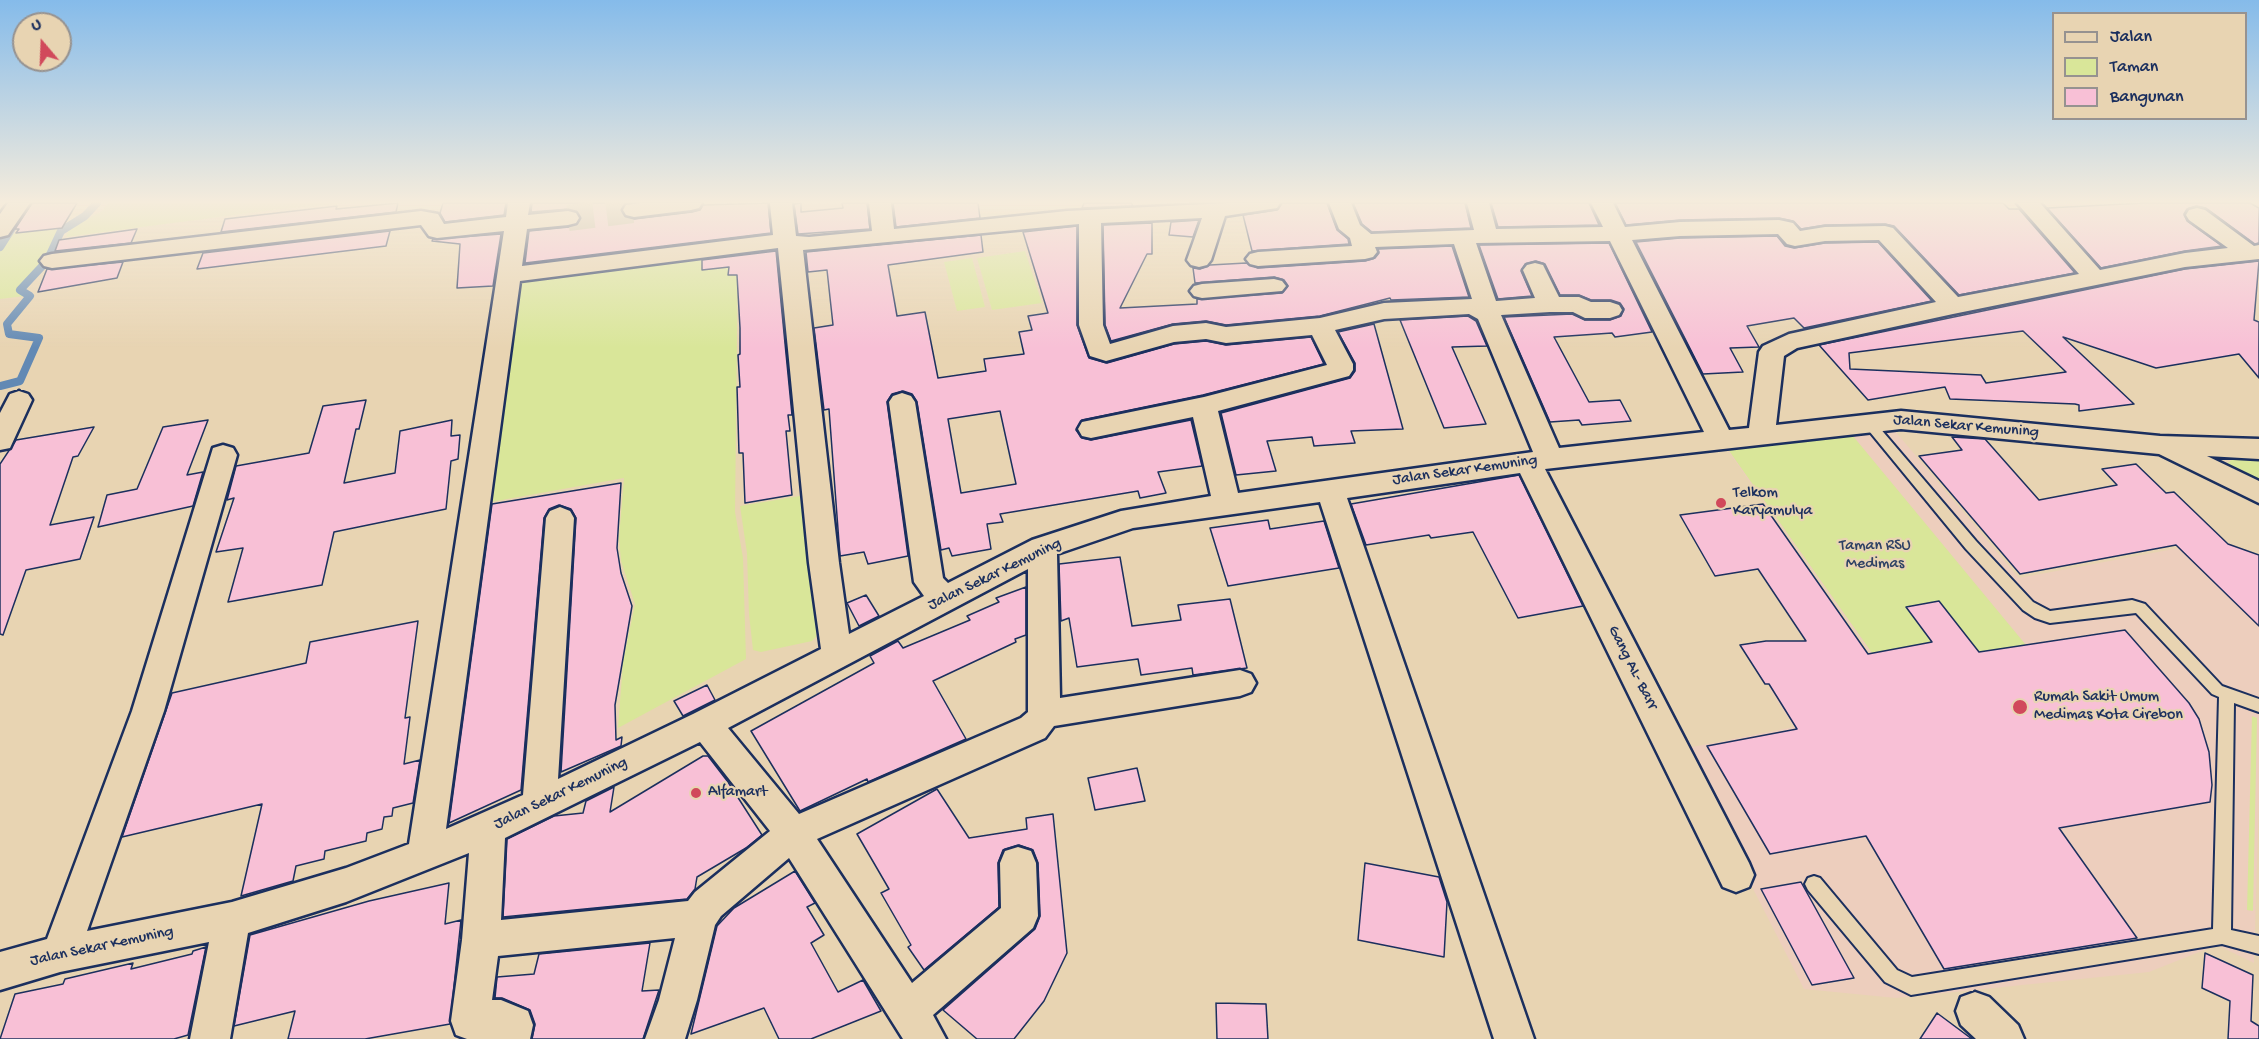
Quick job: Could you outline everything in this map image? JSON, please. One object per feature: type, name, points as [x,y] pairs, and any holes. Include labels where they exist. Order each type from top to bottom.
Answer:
[{"type":"street","points":[[52,261],[134,251]]},
{"type":"street","points":[[425,854],[513,251]]},
{"type":"street","points":[[510,275],[695,251]]},
{"type":"street","points":[[791,251],[824,563],[837,655]]},
{"type":"street","points":[[1083,251],[1091,325],[1099,350],[1106,352],[1173,334],[1206,331],[1226,335],[1269,332],[1320,326],[1384,311],[1415,308],[1469,306],[1488,312],[1551,304],[1579,306],[1584,310],[1610,310]]},
{"type":"street","points":[[1199,260],[1202,251]]},
{"type":"street","points":[[1258,259],[1365,251]]},
{"type":"street","name":"Gang AL- Barr","points":[[1468,251],[1539,460],[1736,875]]},
{"type":"street","points":[[1627,251],[1720,438]]},
{"type":"street","points":[[1902,251],[1953,306]]},
{"type":"street","points":[[2071,251],[2095,278]]},
{"type":"street","points":[[1761,436],[1772,352],[1779,346],[1953,306],[2185,260],[2254,253]]},
{"type":"street","points":[[1535,270],[1551,304]]},
{"type":"street","points":[[1202,291],[1265,287],[1269,332]]},
{"type":"street","points":[[1091,429],[1204,405],[1340,370],[1340,364],[1320,326]]},
{"type":"street","points":[[0,441],[20,400]]},
{"type":"street","points":[[902,402],[929,582],[945,599]]},
{"type":"street","points":[[1204,405],[1227,504]]},
{"type":"street","name":"Jalan Sekar Kemuning","points":[[0,971],[60,954],[232,920],[346,885],[488,829],[705,724],[1042,548],[1131,518],[1539,460],[1720,438],[1761,436],[1901,420],[2160,445],[2259,449]]},
{"type":"street","name":"Jalan Sekar Kemuning","points":[[2160,445],[2259,493]]},
{"type":"street","points":[[60,954],[148,711],[223,455]]},
{"type":"street","points":[[1330,490],[1514,1039]]},
{"type":"street","points":[[539,804],[560,518]]},
{"type":"street","points":[[665,1039],[678,1000],[698,918],[708,904],[793,833],[1033,728],[1044,714],[1042,548]]},
{"type":"street","points":[[1044,714],[1240,683]]},
{"type":"street","points":[[705,724],[793,833],[916,1025],[1020,916],[1018,863]]},
{"type":"street","points":[[488,829],[481,940],[470,1021],[501,1019],[514,1025],[510,1039]]},
{"type":"street","points":[[481,940],[698,918]]},
{"type":"street","points":[[210,1039],[232,920]]},
{"type":"street","points":[[1975,1011],[2004,1039]]},
{"type":"lane","points":[[1869,423],[1971,545],[2028,606],[2050,617],[2132,606],[2140,608],[2155,621],[2210,684],[2227,694],[2259,706]]},
{"type":"lane","points":[[2222,936],[2227,694]]},
{"type":"lane","points":[[1814,884],[1891,976],[1911,986],[2222,936],[2259,945]]},
{"type":"shaded area","name":"Rumah Sakit Umum Medimas Kota Cirebon","points":[[1889,424],[2019,578],[2179,548],[2259,626],[2259,797],[2254,963],[2217,945],[2149,972],[1896,998],[1804,989],[1682,749],[1794,727],[1769,688],[1880,667],[1721,441]]},
{"type":"green space","points":[[0,251],[49,251],[45,261],[17,291],[25,296],[0,299]]},
{"type":"green space","points":[[1025,251],[1042,303],[992,310],[977,258]]},
{"type":"green space","points":[[738,252],[735,512],[743,558],[746,659],[618,728],[623,662],[635,604],[621,561],[619,538],[624,478],[491,502],[517,278]]},
{"type":"green space","points":[[972,258],[985,307],[957,311],[944,262]]},
{"type":"green space","name":"Taman RSU Medimas","points":[[1848,430],[2026,645],[1956,656],[1932,642],[1872,653],[1722,441]]},
{"type":"green space","points":[[2259,457],[2259,484],[2225,465],[2234,458]]},
{"type":"green space","points":[[800,496],[817,627],[816,637],[812,641],[761,652],[753,650],[747,553],[740,506]]},
{"type":"green space","points":[[2252,716],[2257,718],[2253,911],[2247,910]]},
{"type":"building","points":[[216,251],[341,251],[197,269],[203,253]]},
{"type":"building","points":[[459,251],[498,251],[493,286],[457,288]]},
{"type":"building","points":[[526,251],[619,251],[525,263]]},
{"type":"building","points":[[776,251],[792,415],[788,415],[790,431],[786,431],[792,495],[745,503],[743,453],[739,453],[737,387],[740,387],[738,355],[740,354],[740,328],[737,275],[728,275],[729,267],[702,270],[702,260]]},
{"type":"building","points":[[983,251],[888,265],[897,316],[925,312],[938,378],[986,371],[984,359],[1024,354],[1019,332],[1032,330],[1028,316],[1048,313],[1029,251],[1077,251],[1077,325],[1089,358],[1107,363],[1174,344],[1206,341],[1226,345],[1311,337],[1324,364],[1203,395],[1082,420],[1076,430],[1082,438],[1091,440],[1191,420],[1202,466],[1158,472],[1166,493],[1140,498],[1138,491],[1000,514],[1003,522],[987,524],[991,549],[952,556],[949,548],[941,550],[917,402],[912,394],[903,391],[892,394],[887,402],[908,556],[868,564],[864,552],[840,556],[829,409],[824,410],[814,328],[833,325],[827,270],[808,272],[806,252]],"holes":[[[1000,411],[1016,484],[961,493],[948,419]]]},
{"type":"building","points":[[1104,251],[1152,251],[1152,254],[1147,254],[1120,308],[1197,304],[1197,299],[1282,293],[1288,286],[1284,280],[1274,277],[1195,283],[1193,268],[1246,263],[1258,268],[1365,261],[1375,258],[1379,251],[1454,251],[1469,297],[1391,300],[1390,298],[1320,316],[1226,325],[1206,321],[1173,324],[1111,341],[1105,325]]},
{"type":"building","points":[[1481,251],[1613,251],[1652,332],[1615,337],[1612,333],[1554,337],[1589,402],[1620,400],[1631,421],[1582,425],[1579,420],[1550,422],[1504,317],[1572,314],[1585,320],[1610,320],[1621,316],[1624,309],[1620,303],[1611,300],[1591,300],[1579,295],[1560,295],[1545,264],[1536,261],[1525,264],[1521,271],[1532,296],[1498,299]]},
{"type":"building","points":[[1641,251],[1887,251],[1932,301],[1804,328],[1794,318],[1747,326],[1759,347],[1730,348],[1743,372],[1703,374]]},
{"type":"building","points":[[1918,251],[2056,251],[2075,273],[1959,295]]},
{"type":"building","points":[[2086,251],[2183,251],[2101,268]]},
{"type":"building","points":[[2259,261],[2254,320],[2259,322],[2259,378],[2239,354],[2156,368],[2063,337],[2134,404],[2079,411],[2079,405],[2075,404],[1950,399],[1945,387],[1868,400],[1819,345],[2185,269]],"holes":[[[2023,331],[2066,372],[1986,383],[1981,375],[1850,369],[1849,353]]]},
{"type":"building","points":[[123,262],[117,278],[38,292],[47,269]]},
{"type":"building","points":[[1468,316],[1476,321],[1487,346],[1452,347],[1486,424],[1444,428],[1400,320]]},
{"type":"building","points":[[1374,324],[1403,429],[1351,431],[1355,443],[1314,446],[1312,437],[1267,441],[1276,471],[1236,475],[1221,413],[1350,378],[1355,371],[1355,363],[1338,332]]},
{"type":"building","points":[[366,400],[359,429],[356,429],[344,483],[395,473],[400,431],[452,420],[451,436],[460,435],[458,459],[451,461],[446,509],[334,532],[322,585],[228,602],[243,548],[216,552],[234,498],[227,500],[236,466],[309,453],[323,406]]},
{"type":"building","points":[[208,420],[187,475],[203,472],[193,506],[98,527],[107,495],[137,489],[163,427]]},
{"type":"building","points":[[94,427],[78,456],[73,457],[50,525],[94,517],[80,559],[26,570],[3,635],[0,634],[0,464],[16,440]]},
{"type":"building","points":[[1952,437],[1985,439],[2039,500],[2117,485],[2102,469],[2136,464],[2166,493],[2174,492],[2228,544],[2259,555],[2259,626],[2176,545],[2020,574],[1919,456],[1962,450]]},
{"type":"building","points":[[1519,475],[1583,606],[1518,618],[1473,532],[1431,538],[1429,535],[1366,545],[1351,504]]},
{"type":"building","points":[[621,483],[617,548],[621,573],[632,606],[615,705],[616,740],[622,737],[621,746],[561,772],[576,518],[571,509],[559,505],[549,509],[544,518],[521,790],[449,823],[492,504]]},
{"type":"building","points":[[1763,504],[1868,654],[1932,642],[1906,607],[1939,601],[1979,652],[2125,630],[2189,703],[2199,719],[2209,752],[2212,785],[2210,802],[2059,828],[2137,938],[1944,969],[1866,836],[1770,854],[1707,746],[1797,729],[1769,684],[1765,684],[1740,645],[1766,641],[1806,641],[1758,569],[1715,576],[1680,515]]},
{"type":"building","points":[[1268,520],[1270,529],[1324,521],[1339,568],[1228,586],[1210,528]]},
{"type":"building","points":[[1120,557],[1132,626],[1181,620],[1178,605],[1230,599],[1247,668],[1193,675],[1192,668],[1141,675],[1138,659],[1077,667],[1069,618],[1061,621],[1059,564]]},
{"type":"building","points":[[1026,587],[1026,635],[1015,639],[1016,642],[933,681],[966,739],[868,782],[867,779],[800,811],[751,731],[874,663],[870,656],[896,642],[898,641],[903,648],[970,620],[967,616],[999,602],[996,598]]},
{"type":"building","points":[[866,595],[879,616],[859,626],[847,603]]},
{"type":"building","points":[[418,621],[405,718],[410,717],[404,764],[420,760],[413,803],[393,808],[392,816],[384,817],[382,829],[367,833],[366,841],[325,851],[324,859],[296,866],[293,881],[241,896],[262,804],[122,837],[172,693],[306,663],[310,642]]},
{"type":"building","points":[[707,685],[715,700],[683,716],[674,701]]},
{"type":"building","points":[[703,756],[708,756],[728,782],[762,835],[746,848],[697,877],[695,889],[687,899],[503,917],[507,839],[554,816],[583,813],[586,801],[614,787],[610,812]]},
{"type":"building","points":[[1137,768],[1145,801],[1095,810],[1088,778]]},
{"type":"building","points":[[937,789],[969,838],[1027,829],[1026,818],[1053,814],[1067,953],[1044,1001],[1014,1039],[977,1039],[943,1010],[1035,929],[1040,916],[1038,863],[1033,850],[1019,845],[1003,850],[998,863],[999,907],[924,970],[908,947],[911,945],[881,893],[889,889],[857,834]]},
{"type":"building","points":[[1365,863],[1439,877],[1447,902],[1444,957],[1358,940]]},
{"type":"building","points":[[795,871],[815,903],[807,907],[824,935],[811,943],[838,992],[863,980],[881,1011],[811,1039],[779,1039],[764,1008],[691,1034],[717,926],[734,908]]},
{"type":"building","points":[[1801,882],[1854,978],[1812,985],[1761,889]]},
{"type":"building","points":[[449,883],[445,924],[461,920],[450,1024],[365,1039],[288,1039],[295,1011],[234,1026],[250,935],[369,901]]},
{"type":"building","points":[[650,943],[642,991],[659,990],[643,1039],[532,1039],[535,1024],[530,1010],[502,998],[495,998],[497,977],[534,974],[539,954]]},
{"type":"building","points":[[206,947],[188,1035],[174,1039],[0,1039],[15,994],[63,984],[65,979],[133,963],[131,969],[192,954],[193,951]]},
{"type":"building","points":[[2205,953],[2253,975],[2251,1021],[2259,1026],[2259,1039],[2228,1039],[2230,1001],[2202,988]]},
{"type":"building","points":[[1216,1003],[1266,1004],[1268,1039],[1217,1039]]},
{"type":"building","points":[[1937,1013],[1972,1039],[1920,1039]]},
{"type":"waterway","points":[[0,386],[20,381],[39,338],[9,334],[7,324],[30,296],[20,290],[47,261],[51,251]]},
{"type":"place","name":"Telkom Karyamulya","points":[[1721,503]]},
{"type":"place","name":"Rumah Sakit Umum Medimas Kota Cirebon","points":[[2020,707]]},
{"type":"place","name":"Alfamart","points":[[696,793]]}]
